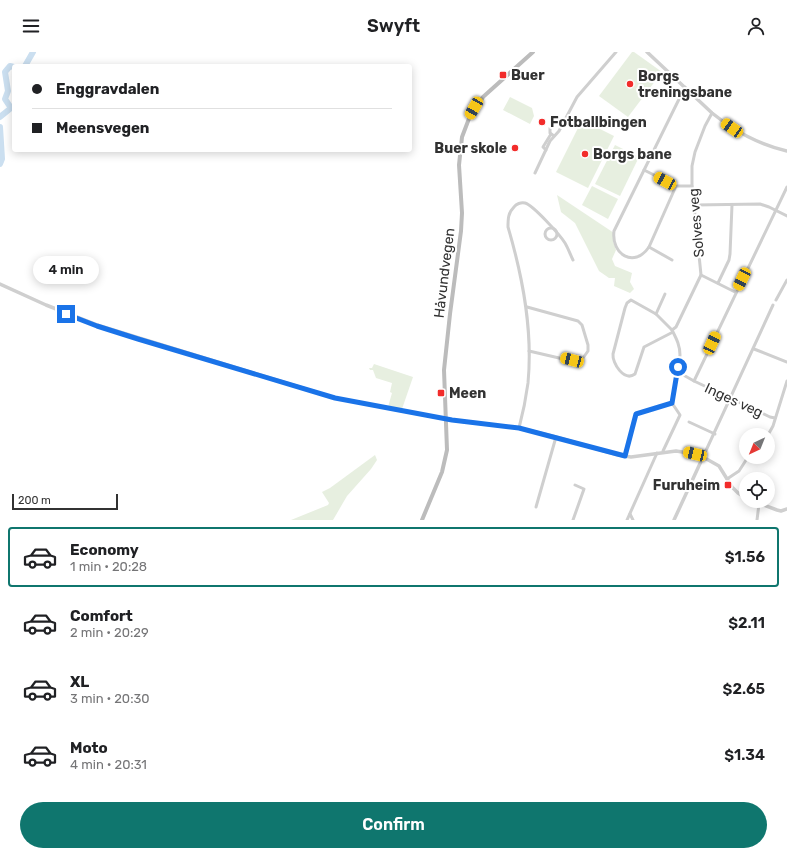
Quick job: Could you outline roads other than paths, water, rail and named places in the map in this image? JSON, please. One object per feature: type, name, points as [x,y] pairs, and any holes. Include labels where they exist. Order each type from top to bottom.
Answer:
[{"type":"main road","points":[[524,52],[528,56]]},
{"type":"main road","name":"Håvundvegen","points":[[422,520],[444,466],[447,445],[444,383],[447,340],[461,231],[462,208],[459,165],[460,144],[470,116],[480,101],[495,85],[533,52]]},
{"type":"street","points":[[535,173],[553,135],[559,131],[564,119],[577,98],[616,52]]},
{"type":"street","points":[[647,52],[712,113],[760,144],[787,151]]},
{"type":"street","points":[[676,186],[645,253],[640,257],[631,258],[623,255],[617,249],[613,236],[614,232],[620,217],[685,88]]},
{"type":"street","name":"Solves veg","points":[[673,331],[701,274],[692,186],[692,166],[695,152],[705,126],[712,113]]},
{"type":"street","points":[[553,135],[549,130],[551,127],[555,123],[564,119]]},
{"type":"street","points":[[644,170],[676,186],[692,186]]},
{"type":"street","points":[[694,381],[787,187]]},
{"type":"street","points":[[519,428],[527,391],[530,350],[527,307],[508,227],[509,214],[516,205],[525,203],[532,207],[555,230],[566,244],[573,260]]},
{"type":"street","points":[[695,205],[760,204],[787,216]]},
{"type":"street","points":[[718,283],[729,260],[732,205]]},
{"type":"street","points":[[649,247],[672,260]]},
{"type":"street","points":[[701,274],[736,292]]},
{"type":"street","points":[[776,300],[787,280]]},
{"type":"street","points":[[0,284],[97,326],[307,390],[346,400],[446,419],[519,428],[625,456],[638,456],[663,451],[682,451],[703,457],[719,466],[727,479],[739,493]]},
{"type":"street","points":[[656,314],[666,294]]},
{"type":"street","points":[[663,451],[680,415],[672,403],[680,360],[680,348],[673,331],[656,314],[631,300],[627,303],[625,308],[613,354],[613,360],[624,374],[630,376],[635,374],[643,350],[647,345],[673,331]]},
{"type":"street","points":[[674,520],[774,305]]},
{"type":"street","points":[[527,307],[578,321],[584,331],[588,347],[586,355],[575,361],[530,350]]},
{"type":"street","points":[[754,349],[787,362]]},
{"type":"street","name":"Inges veg","points":[[678,372],[694,381],[775,418]]},
{"type":"street","points":[[772,428],[787,381]]},
{"type":"street","points":[[625,456],[636,414],[672,403]]},
{"type":"street","points":[[689,422],[714,434]]},
{"type":"street","points":[[536,507],[556,437]]},
{"type":"street","points":[[627,520],[657,453]]},
{"type":"street","points":[[727,479],[739,471],[744,464]]},
{"type":"street","points":[[573,520],[584,489],[575,486]]},
{"type":"street","points":[[758,508],[758,520]]},
{"type":"street","points":[[771,508],[777,510],[787,509]]},
{"type":"street","points":[[630,514],[633,520]]},
{"type":"waterway","points":[[26,64],[33,52]]},
{"type":"waterway","points":[[0,117],[11,108],[5,99],[8,91],[5,72],[10,66],[12,66]]},
{"type":"waterway","points":[[0,127],[2,159],[0,164]]},
{"type":"place","name":"Buer","points":[[503,75]]},
{"type":"place","name":"Borgs treningsbane","points":[[630,84]]},
{"type":"place","name":"Fotballbingen","points":[[542,122]]},
{"type":"place","name":"Buer skole","points":[[515,148]]},
{"type":"place","name":"Borgs bane","points":[[585,154]]},
{"type":"place","name":"Meen","points":[[441,393]]},
{"type":"place","name":"Furuheim","points":[[728,485]]}]
